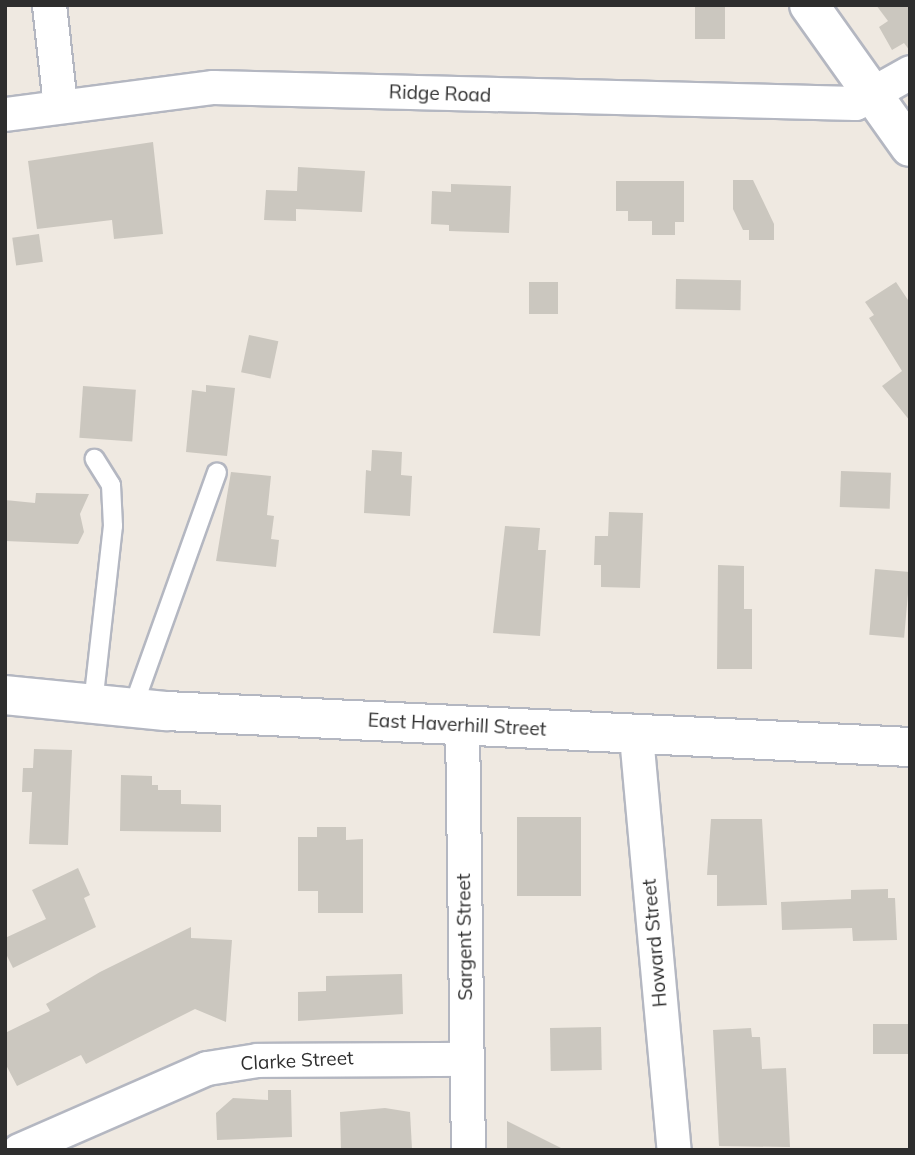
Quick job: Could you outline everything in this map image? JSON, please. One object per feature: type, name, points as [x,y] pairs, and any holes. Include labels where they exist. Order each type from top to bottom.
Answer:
[{"type":"main road","points":[[808,5],[910,147]]},
{"type":"main road","name":"East Haverhill Street","points":[[5,695],[133,708],[636,736],[910,747]]},
{"type":"street","points":[[49,5],[60,105]]},
{"type":"street","name":"Ridge Road","points":[[5,114],[213,87],[855,103],[910,72]]},
{"type":"street","name":"Sargent Street","points":[[462,725],[468,1150]]},
{"type":"street","name":"Howard Street","points":[[636,736],[674,1150]]},
{"type":"street","name":"Clarke Street","points":[[19,1150],[207,1068],[257,1060],[467,1059]]},
{"type":"lane","points":[[93,704],[113,526],[111,485],[95,459]]},
{"type":"lane","points":[[133,708],[217,472]]},
{"type":"building","points":[[695,5],[725,5],[725,39],[695,39]]},
{"type":"building","points":[[876,5],[910,5],[910,51],[904,43],[892,50],[879,27],[888,21]]},
{"type":"building","points":[[153,142],[163,234],[114,239],[112,220],[37,229],[28,161]]},
{"type":"building","points":[[298,167],[365,171],[362,212],[296,209],[296,221],[264,220],[266,190],[297,191]]},
{"type":"building","points":[[733,180],[753,180],[774,224],[774,240],[749,240],[749,230],[743,230],[733,209]]},
{"type":"building","points":[[616,181],[684,181],[684,222],[675,222],[675,235],[652,235],[652,221],[628,221],[628,211],[616,211]]},
{"type":"building","points":[[451,184],[511,186],[509,233],[449,231],[449,225],[431,224],[432,191],[451,192]]},
{"type":"building","points":[[39,234],[43,262],[16,265],[12,238]]},
{"type":"building","points":[[676,279],[741,280],[740,310],[675,309]]},
{"type":"building","points":[[529,282],[558,282],[558,314],[529,314]]},
{"type":"building","points":[[896,282],[910,303],[910,421],[882,386],[902,371],[869,318],[874,315],[865,302]]},
{"type":"building","points":[[249,335],[278,341],[270,378],[241,372]]},
{"type":"building","points":[[206,385],[235,388],[227,456],[186,452],[192,390],[206,392]]},
{"type":"building","points":[[83,386],[136,390],[132,442],[79,438]]},
{"type":"building","points":[[372,450],[402,452],[401,475],[412,476],[410,516],[364,513],[366,470],[371,471]]},
{"type":"building","points":[[841,471],[891,473],[890,509],[840,507]]},
{"type":"building","points":[[231,472],[271,476],[267,515],[274,516],[271,539],[279,540],[276,567],[216,561]]},
{"type":"building","points":[[36,493],[89,494],[80,514],[84,532],[78,544],[5,541],[5,500],[35,503]]},
{"type":"building","points":[[609,512],[643,513],[640,588],[601,587],[601,565],[594,565],[595,536],[608,536]]},
{"type":"building","points":[[505,526],[540,528],[538,550],[546,550],[540,636],[493,633]]},
{"type":"building","points":[[718,565],[744,566],[744,609],[752,609],[752,669],[717,669]]},
{"type":"building","points":[[875,569],[910,572],[904,638],[869,635]]},
{"type":"building","points":[[34,749],[72,750],[68,845],[29,844],[32,792],[22,792],[23,768],[33,768]]},
{"type":"building","points":[[121,775],[152,776],[152,785],[158,785],[158,790],[181,790],[181,804],[221,805],[221,832],[120,831]]},
{"type":"building","points":[[517,817],[581,817],[581,896],[517,896]]},
{"type":"building","points":[[711,819],[762,819],[767,905],[717,906],[717,875],[707,875]]},
{"type":"building","points":[[317,827],[346,827],[346,840],[363,839],[363,913],[318,913],[318,891],[298,891],[298,837],[317,837]]},
{"type":"building","points":[[78,868],[90,895],[84,898],[96,927],[13,968],[5,952],[5,938],[46,919],[32,890]]},
{"type":"building","points":[[888,889],[888,898],[895,898],[897,940],[853,941],[852,928],[782,930],[781,902],[851,899],[851,890]]},
{"type":"building","points":[[191,927],[191,938],[232,940],[226,1022],[195,1009],[86,1064],[81,1055],[17,1086],[5,1063],[5,1033],[50,1011],[46,1004],[100,972]]},
{"type":"building","points":[[402,974],[403,1014],[298,1021],[298,992],[326,991],[326,976]]},
{"type":"building","points":[[873,1024],[910,1024],[910,1054],[873,1054]]},
{"type":"building","points":[[601,1027],[602,1070],[551,1071],[550,1028]]},
{"type":"building","points":[[751,1028],[752,1037],[760,1037],[762,1069],[786,1068],[790,1147],[719,1146],[713,1030]]},
{"type":"building","points":[[268,1090],[291,1090],[292,1137],[217,1140],[216,1113],[233,1098],[268,1100]]},
{"type":"building","points":[[385,1108],[410,1112],[412,1149],[341,1150],[340,1112]]},
{"type":"building","points":[[507,1121],[565,1150],[507,1150]]}]
